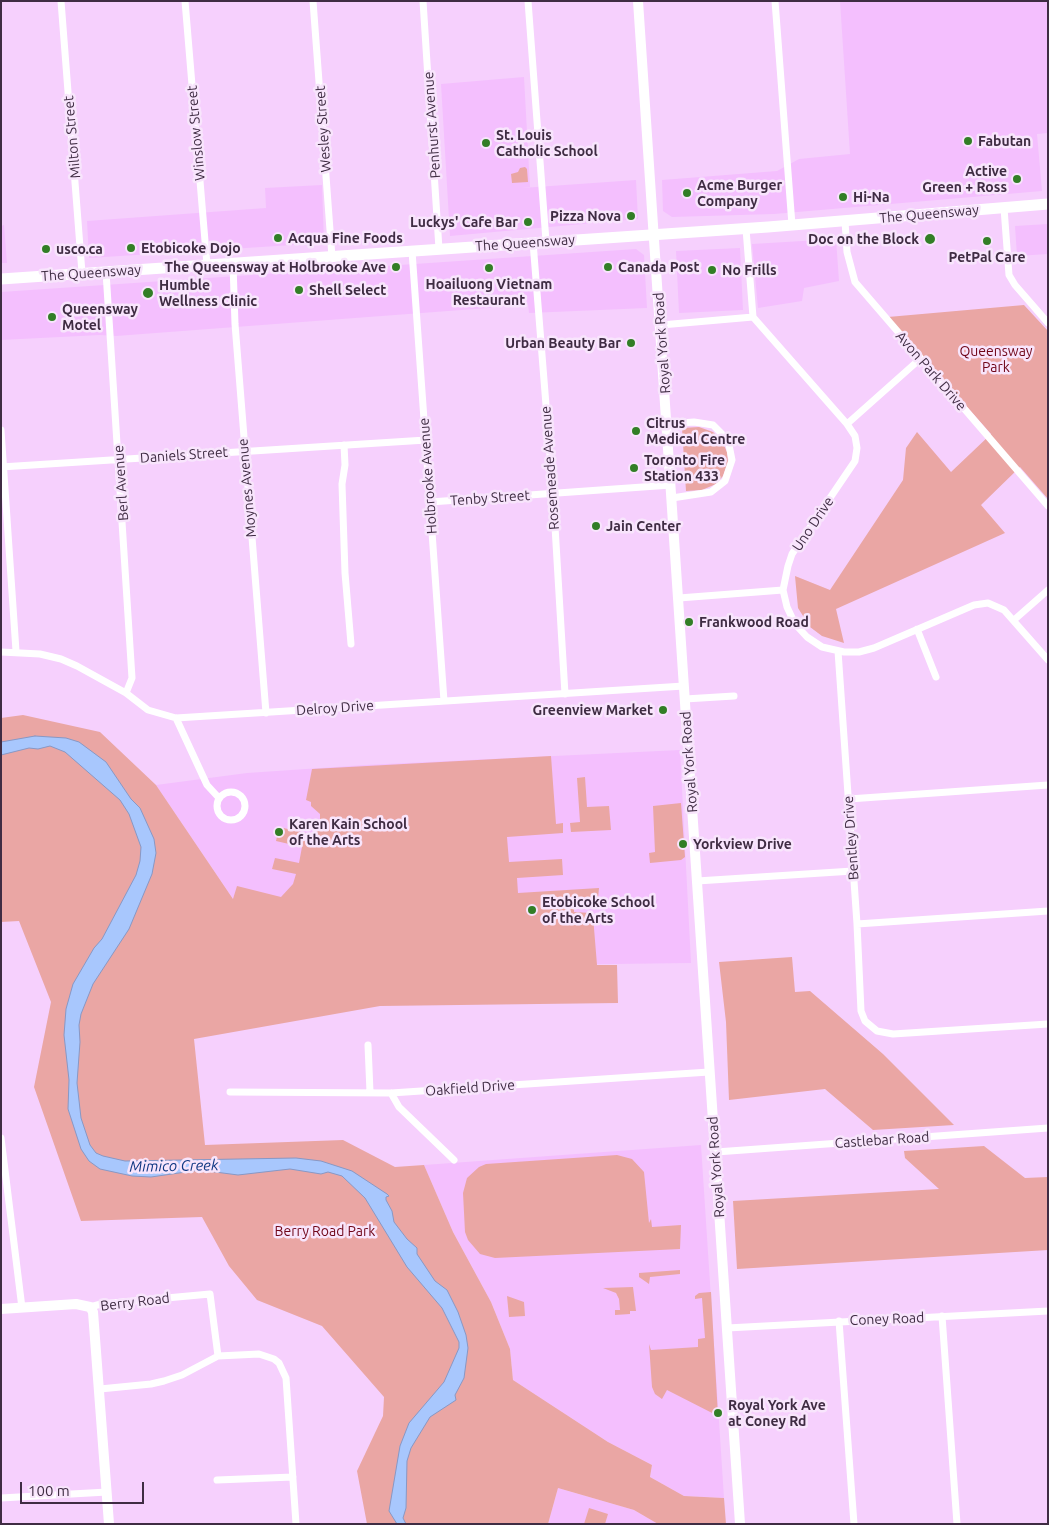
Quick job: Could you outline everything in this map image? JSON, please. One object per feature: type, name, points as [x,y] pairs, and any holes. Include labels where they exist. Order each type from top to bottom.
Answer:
[{"type":"main road","name":"Royal York Road","points":[[638,1],[740,1524]]},
{"type":"main road","name":"The Queensway","points":[[1,279],[746,229],[1048,204]]},
{"type":"main road","name":"Berry Road","points":[[1,1309],[76,1304],[90,1308]]},
{"type":"main road","points":[[90,1308],[94,1315],[109,1524]]},
{"type":"street","name":"Milton Street","points":[[61,1],[82,273]]},
{"type":"street","name":"Winslow Street","points":[[185,1],[207,265]]},
{"type":"street","name":"Wesley Street","points":[[313,1],[332,257]]},
{"type":"street","name":"Penhurst Avenue","points":[[423,1],[439,249]]},
{"type":"street","points":[[528,1],[546,241]]},
{"type":"street","points":[[775,1],[792,225]]},
{"type":"street","points":[[1004,208],[1009,275],[1015,286],[1048,323]]},
{"type":"street","name":"Avon Park Drive","points":[[846,221],[847,252],[855,282],[1048,506]]},
{"type":"street","points":[[661,325],[753,316],[746,229]]},
{"type":"street","name":"Rosemeade Avenue","points":[[533,242],[553,493],[565,694]]},
{"type":"street","name":"Holbrooke Avenue","points":[[412,251],[444,701]]},
{"type":"street","name":"Moynes Avenue","points":[[233,264],[235,324],[244,452],[266,712]]},
{"type":"street","name":"Berl Avenue","points":[[106,272],[120,460],[132,678],[126,693]]},
{"type":"street","name":"Uno Drive","points":[[753,316],[847,424],[856,441],[855,461],[792,554],[782,590]]},
{"type":"street","points":[[847,424],[920,359]]},
{"type":"street","points":[[667,424],[694,422],[713,425],[728,440],[732,460],[725,481],[711,492],[672,498]]},
{"type":"street","points":[[1,430],[2,467],[16,651]]},
{"type":"street","name":"Daniels Street","points":[[2,467],[426,440]]},
{"type":"street","points":[[344,445],[345,465],[342,484],[345,573],[351,644]]},
{"type":"street","name":"Tenby Street","points":[[430,502],[671,485]]},
{"type":"street","points":[[679,598],[782,590],[787,607],[798,628],[817,644],[838,651],[866,650],[981,603],[996,605],[1014,620],[1048,660]]},
{"type":"street","points":[[1014,620],[1048,590]]},
{"type":"street","points":[[917,629],[936,677]]},
{"type":"street","name":"Delroy Drive","points":[[1,652],[16,651],[61,659],[126,693],[148,710],[176,718],[684,686]]},
{"type":"street","name":"Bentley Drive","points":[[838,651],[857,924],[860,1011],[867,1024],[877,1031],[893,1034],[1048,1024]]},
{"type":"street","points":[[685,699],[734,696]]},
{"type":"street","points":[[176,718],[207,785],[219,798]]},
{"type":"street","points":[[849,799],[1048,785]]},
{"type":"street","points":[[226,792],[239,794],[244,802],[242,815],[234,820],[225,819],[216,807],[219,798],[226,792]]},
{"type":"street","points":[[697,881],[853,871]]},
{"type":"street","points":[[857,924],[1048,911]]},
{"type":"street","points":[[368,1045],[370,1092]]},
{"type":"street","name":"Oakfield Drive","points":[[230,1092],[392,1093],[709,1072]]},
{"type":"street","points":[[392,1093],[400,1107],[454,1160]]},
{"type":"street","name":"Castlebar Road","points":[[716,1152],[1048,1128]]},
{"type":"street","points":[[1,1138],[22,1308]]},
{"type":"street","name":"Berry Road","points":[[90,1308],[101,1304],[210,1294],[218,1356]]},
{"type":"street","name":"Coney Road","points":[[727,1328],[1048,1311]]},
{"type":"street","points":[[942,1316],[957,1524]]},
{"type":"street","points":[[840,1321],[854,1524]]},
{"type":"street","points":[[100,1389],[164,1381],[182,1375],[218,1356],[259,1354],[279,1363],[286,1378],[288,1396],[296,1524]]},
{"type":"street","points":[[217,1480],[293,1477]]},
{"type":"street","points":[[1,1498],[107,1492]]},
{"type":"shaded area","points":[[840,1],[1048,1],[1048,133],[1037,134],[1042,191],[774,214],[672,217],[663,211],[662,180],[777,171],[799,159],[850,154]]},
{"type":"shaded area","points":[[524,77],[530,187],[522,188],[636,180],[638,219],[450,236],[441,84]]},
{"type":"shaded area","points":[[322,185],[324,243],[89,258],[87,221],[266,208],[265,188]]},
{"type":"shaded area","points":[[1048,224],[1048,254],[1017,256],[1015,226]]},
{"type":"shaded area","points":[[4,225],[7,263],[1,263],[1,226]]},
{"type":"shaded area","points":[[836,239],[839,281],[804,288],[802,301],[758,308],[752,244]]},
{"type":"shaded area","name":"No Frills","points":[[740,248],[743,310],[679,313],[676,251]]},
{"type":"shaded area","points":[[636,249],[644,255],[647,308],[529,313],[528,305],[116,336],[100,335],[1,340],[1,292]]},
{"type":"shaded area","name":"Etobicoke School of the Arts","points":[[680,750],[691,963],[380,967],[244,915],[156,785],[247,773],[365,765]]},
{"type":"shaded area","points":[[701,1145],[724,1498],[684,1496],[650,1477],[652,1465],[608,1442],[513,1380],[510,1349],[491,1302],[453,1232],[424,1165]]},
{"type":"shaded area","points":[[558,1488],[634,1510],[658,1524],[548,1524]]},
{"type":"green space","points":[[525,167],[527,169],[528,182],[512,183],[511,174]]},
{"type":"green space","name":"Queensway Park","points":[[1024,305],[1048,331],[1048,499],[1020,467],[981,505],[1005,533],[836,609],[844,643],[822,636],[810,627],[798,608],[795,576],[830,590],[903,480],[906,448],[917,432],[951,472],[991,434],[888,317]]},
{"type":"green space","points":[[699,427],[713,432],[721,439],[727,452],[728,462],[723,476],[716,484],[702,490],[686,491],[682,428]]},
{"type":"green space","name":"Berry Road Park","points":[[23,715],[100,732],[156,785],[233,899],[237,886],[281,897],[293,884],[296,874],[272,869],[275,858],[299,863],[302,847],[276,841],[279,827],[306,833],[305,840],[320,827],[320,814],[311,806],[311,802],[306,800],[312,769],[551,756],[556,824],[563,823],[563,833],[507,837],[509,862],[562,859],[563,875],[517,878],[518,893],[599,888],[598,899],[574,900],[574,912],[591,913],[593,916],[597,965],[617,965],[618,1003],[380,1006],[194,1039],[205,1145],[343,1140],[395,1167],[424,1165],[453,1232],[491,1302],[510,1349],[513,1380],[608,1442],[652,1465],[650,1477],[684,1496],[724,1498],[726,1524],[658,1524],[634,1510],[558,1488],[548,1524],[367,1524],[357,1471],[383,1416],[384,1397],[322,1326],[257,1300],[229,1266],[202,1217],[81,1221],[34,1087],[51,1002],[19,921],[1,922],[1,718]]},
{"type":"green space","points":[[585,777],[587,807],[609,806],[611,830],[571,832],[570,823],[580,822],[577,778]]},
{"type":"green space","points":[[681,803],[685,857],[681,860],[650,863],[649,853],[655,852],[653,806]]},
{"type":"green space","points":[[792,957],[795,992],[810,991],[883,1054],[954,1125],[873,1130],[825,1089],[729,1100],[726,1022],[719,962]]},
{"type":"green space","points":[[984,1146],[1025,1178],[1048,1177],[1048,1250],[737,1269],[733,1201],[939,1189],[905,1158],[904,1151]]},
{"type":"green space","points":[[617,1155],[632,1159],[644,1172],[649,1223],[651,1219],[652,1227],[681,1225],[680,1249],[495,1258],[480,1254],[468,1240],[465,1232],[463,1193],[467,1178],[479,1167],[486,1164]]},
{"type":"green space","points":[[680,1270],[680,1274],[650,1277],[649,1284],[639,1277],[639,1273]]},
{"type":"green space","points":[[633,1287],[636,1311],[630,1311],[630,1314],[615,1315],[615,1310],[620,1310],[619,1299],[616,1293],[603,1288]]},
{"type":"green space","points":[[711,1292],[718,1416],[667,1390],[662,1399],[655,1394],[652,1387],[649,1344],[651,1350],[698,1347],[698,1339],[705,1338],[702,1298],[695,1299],[695,1296],[699,1293]]},
{"type":"green space","points":[[507,1296],[524,1302],[525,1316],[509,1317]]},
{"type":"green space","points":[[589,1508],[608,1514],[605,1524],[584,1524]]},
{"type":"water","name":"Mimico Creek","points":[[35,736],[66,738],[79,742],[106,762],[131,799],[140,808],[154,839],[156,853],[152,874],[129,929],[93,984],[81,1014],[77,1083],[81,1118],[90,1145],[96,1153],[125,1161],[296,1158],[321,1161],[352,1171],[389,1196],[386,1197],[386,1200],[392,1211],[394,1222],[407,1239],[417,1248],[417,1254],[435,1281],[447,1290],[458,1312],[466,1335],[468,1348],[464,1378],[455,1395],[456,1400],[430,1417],[411,1448],[407,1461],[406,1508],[403,1518],[406,1524],[397,1524],[389,1511],[400,1446],[409,1423],[444,1382],[459,1348],[459,1342],[442,1308],[407,1267],[365,1198],[342,1176],[328,1172],[321,1174],[290,1169],[238,1175],[200,1170],[151,1177],[132,1176],[100,1169],[89,1161],[81,1149],[68,1109],[69,1080],[64,1035],[66,1009],[73,984],[94,948],[102,939],[136,875],[141,847],[129,814],[120,800],[65,752],[50,746],[38,749],[29,748],[1,755],[1,742]]},
{"type":"place","name":"Fabutan","points":[[968,141]]},
{"type":"place","name":"St. Louis Catholic School","points":[[486,143]]},
{"type":"place","name":"Active Green + Ross","points":[[1017,179]]},
{"type":"place","name":"Acme Burger Company","points":[[687,193]]},
{"type":"place","name":"Hi-Na","points":[[843,197]]},
{"type":"place","name":"Pizza Nova","points":[[631,216]]},
{"type":"place","name":"Luckys' Cafe Bar","points":[[528,222]]},
{"type":"place","name":"Acqua Fine Foods","points":[[278,238]]},
{"type":"place","name":"Doc on the Block","points":[[930,239]]},
{"type":"place","name":"PetPal Care","points":[[987,241]]},
{"type":"place","name":"Etobicoke Dojo","points":[[131,248]]},
{"type":"place","name":"usco.ca","points":[[46,249]]},
{"type":"place","name":"The Queensway at Holbrooke Ave","points":[[396,267]]},
{"type":"place","name":"Canada Post","points":[[608,267]]},
{"type":"place","name":"Hoailuong Vietnam Restaurant","points":[[489,268]]},
{"type":"place","name":"No Frills","points":[[712,270]]},
{"type":"place","name":"Shell Select","points":[[299,290]]},
{"type":"place","name":"Humble Wellness Clinic","points":[[148,293]]},
{"type":"place","name":"Queensway Motel","points":[[52,317]]},
{"type":"place","name":"Urban Beauty Bar","points":[[631,343]]},
{"type":"place","name":"Citrus Medical Centre","points":[[636,431]]},
{"type":"place","name":"Toronto Fire Station 433","points":[[634,468]]},
{"type":"place","name":"Jain Center","points":[[596,526]]},
{"type":"place","name":"Frankwood Road","points":[[689,622]]},
{"type":"place","name":"Greenview Market","points":[[663,710]]},
{"type":"place","name":"Karen Kain School of the Arts","points":[[279,832]]},
{"type":"place","name":"Yorkview Drive","points":[[683,844]]},
{"type":"place","name":"Etobicoke School of the Arts","points":[[532,910]]},
{"type":"place","name":"Royal York Ave at Coney Rd","points":[[718,1413]]}]
